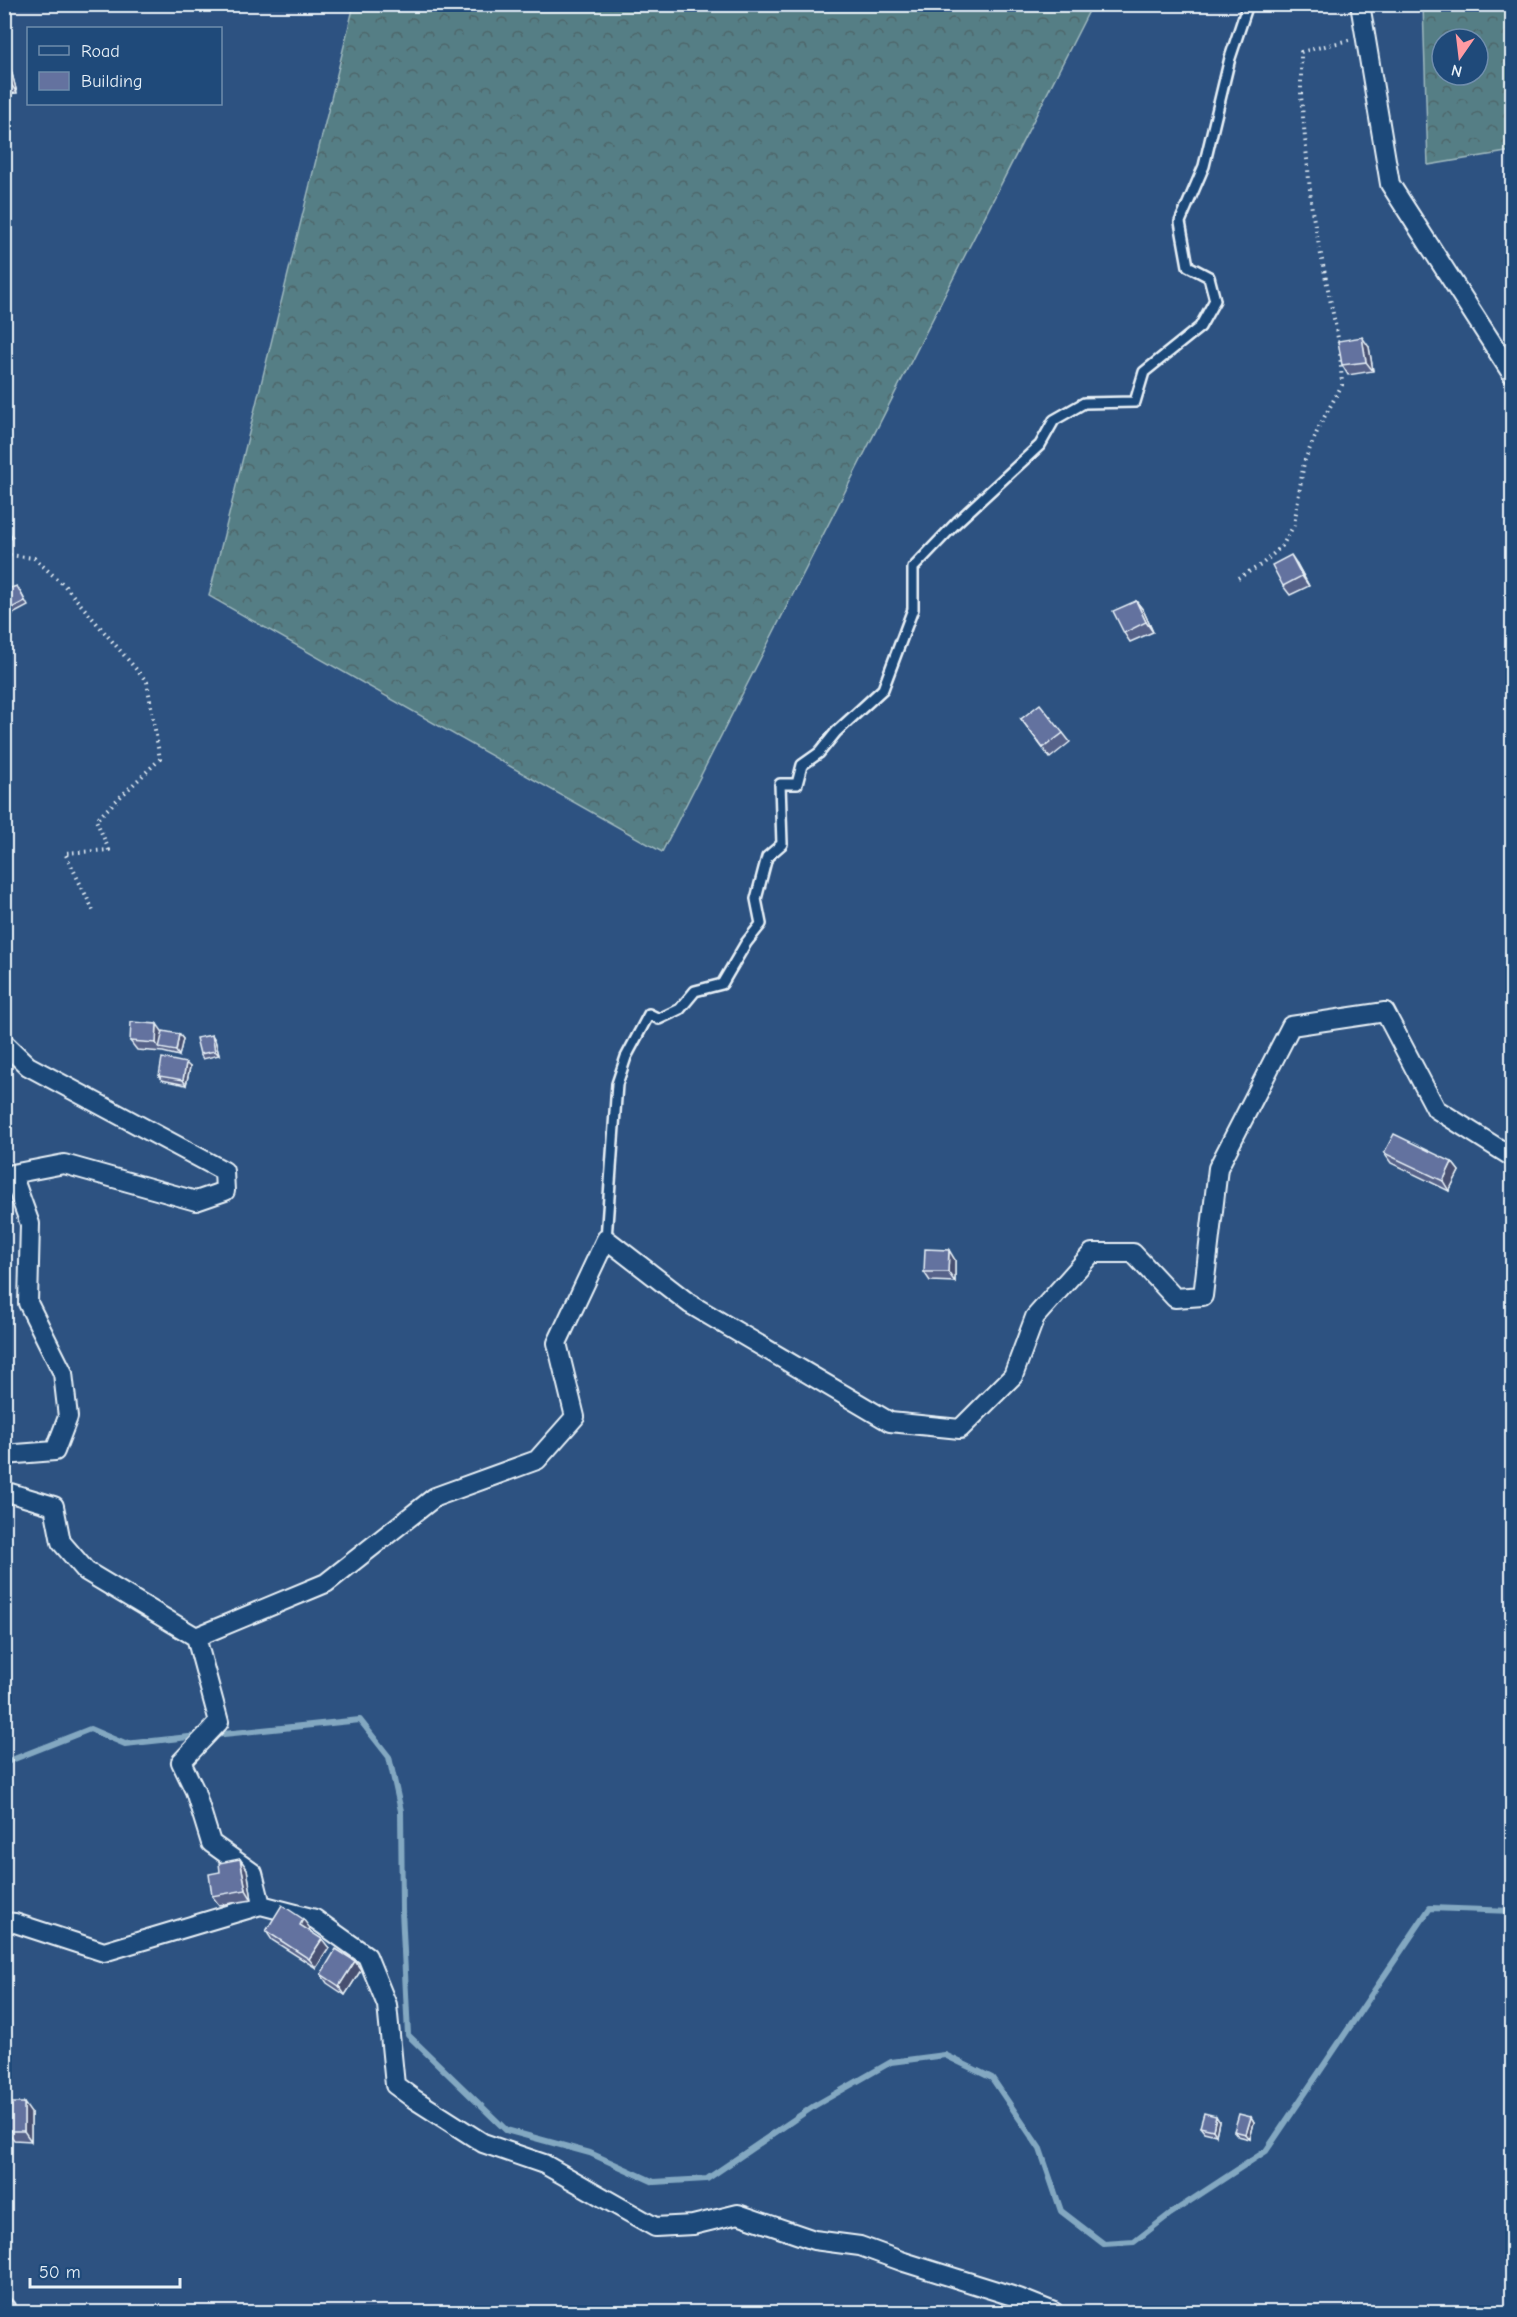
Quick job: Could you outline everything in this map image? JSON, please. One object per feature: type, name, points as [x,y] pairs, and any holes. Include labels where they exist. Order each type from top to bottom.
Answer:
[{"type":"street","points":[[1360,4],[1367,35],[1390,184],[1512,374]]},
{"type":"street","points":[[196,1637],[326,1583],[435,1497],[537,1460],[575,1417],[557,1342],[606,1239],[690,1304],[890,1422],[960,1429],[1013,1376],[1035,1317],[1092,1253],[1133,1253],[1175,1298],[1203,1296],[1218,1168],[1291,1026],[1385,1012],[1436,1109],[1512,1157]]},
{"type":"street","points":[[4,1043],[28,1066],[224,1171],[225,1191],[196,1201],[64,1164],[12,1174],[30,1224],[28,1303],[63,1373],[68,1417],[55,1451],[4,1455]]},
{"type":"street","points":[[4,1491],[54,1506],[61,1542],[86,1571],[196,1637],[219,1722],[181,1762],[195,1791],[211,1843],[253,1873],[261,1905]]},
{"type":"street","points":[[4,1922],[15,1923],[104,1952],[261,1905],[315,1919],[367,1956],[387,2005],[395,2085],[414,2100],[483,2143],[543,2164],[655,2227],[693,2225],[738,2214],[814,2240],[860,2246],[1019,2298],[1054,2313]]},
{"type":"lane","points":[[606,1239],[617,1083],[626,1057],[649,1014],[660,1019],[680,1009],[695,991],[722,984],[746,943],[761,924],[756,899],[767,857],[782,844],[780,784],[797,784],[802,765],[819,753],[836,732],[883,688],[914,609],[913,568],[957,522],[1040,444],[1054,420],[1084,403],[1136,402],[1144,372],[1200,327],[1215,300],[1209,277],[1188,266],[1180,222],[1204,166],[1230,58],[1248,4]]},
{"type":"lane","points":[[4,2301],[9,2306],[8,2313]]},
{"type":"path","points":[[1238,578],[1261,565],[1282,546],[1294,525],[1304,462],[1320,425],[1342,385],[1339,340],[1312,211],[1301,96],[1302,52],[1367,35]]},
{"type":"path","points":[[10,555],[34,558],[64,585],[147,682],[160,759],[96,820],[109,850],[65,853],[95,914]]},
{"type":"green space","points":[[354,5],[1092,5],[662,852],[209,596]]},
{"type":"green space","points":[[1423,5],[1512,5],[1512,151],[1428,165]]},
{"type":"building","points":[[4,62],[10,83],[4,84]]},
{"type":"building","points":[[1362,337],[1366,362],[1342,365],[1338,341]]},
{"type":"building","points":[[4,526],[10,532],[4,537]]},
{"type":"building","points":[[1291,555],[1302,576],[1283,586],[1272,565]]},
{"type":"building","points":[[17,586],[25,601],[8,610],[4,604],[4,590]]},
{"type":"building","points":[[1136,601],[1146,622],[1124,633],[1113,611]]},
{"type":"building","points":[[1040,704],[1063,733],[1043,748],[1021,719]]},
{"type":"building","points":[[131,1022],[157,1024],[156,1043],[130,1041]]},
{"type":"building","points":[[163,1031],[179,1034],[176,1051],[159,1048]]},
{"type":"building","points":[[212,1035],[215,1051],[200,1054],[196,1038]]},
{"type":"building","points":[[162,1058],[186,1063],[183,1080],[159,1076]]},
{"type":"building","points":[[1394,1134],[1452,1162],[1443,1181],[1384,1153]]},
{"type":"building","points":[[925,1249],[949,1250],[948,1272],[924,1272]]},
{"type":"building","points":[[240,1859],[246,1890],[212,1896],[209,1874],[220,1872],[219,1863]]},
{"type":"building","points":[[282,1905],[303,1919],[300,1925],[322,1939],[309,1959],[266,1931]]},
{"type":"building","points":[[336,1949],[355,1961],[339,1986],[321,1974]]},
{"type":"building","points":[[4,2098],[7,2098],[7,2103],[24,2103],[24,2131],[7,2131],[7,2121],[4,2121]]},
{"type":"building","points":[[1204,2113],[1216,2116],[1213,2130],[1200,2127]]},
{"type":"building","points":[[1239,2114],[1251,2117],[1246,2134],[1234,2131]]},
{"type":"waterway","points":[[214,1735],[360,1720],[389,1757],[401,1811],[402,1910],[408,2035],[506,2130],[590,2153],[654,2182],[707,2179],[814,2106],[891,2062],[945,2055],[992,2078],[1040,2149],[1061,2211],[1104,2244],[1134,2242],[1170,2214],[1266,2151],[1430,1908],[1512,1911]]},
{"type":"waterway","points":[[4,1763],[90,1729],[125,1744],[198,1736]]}]
